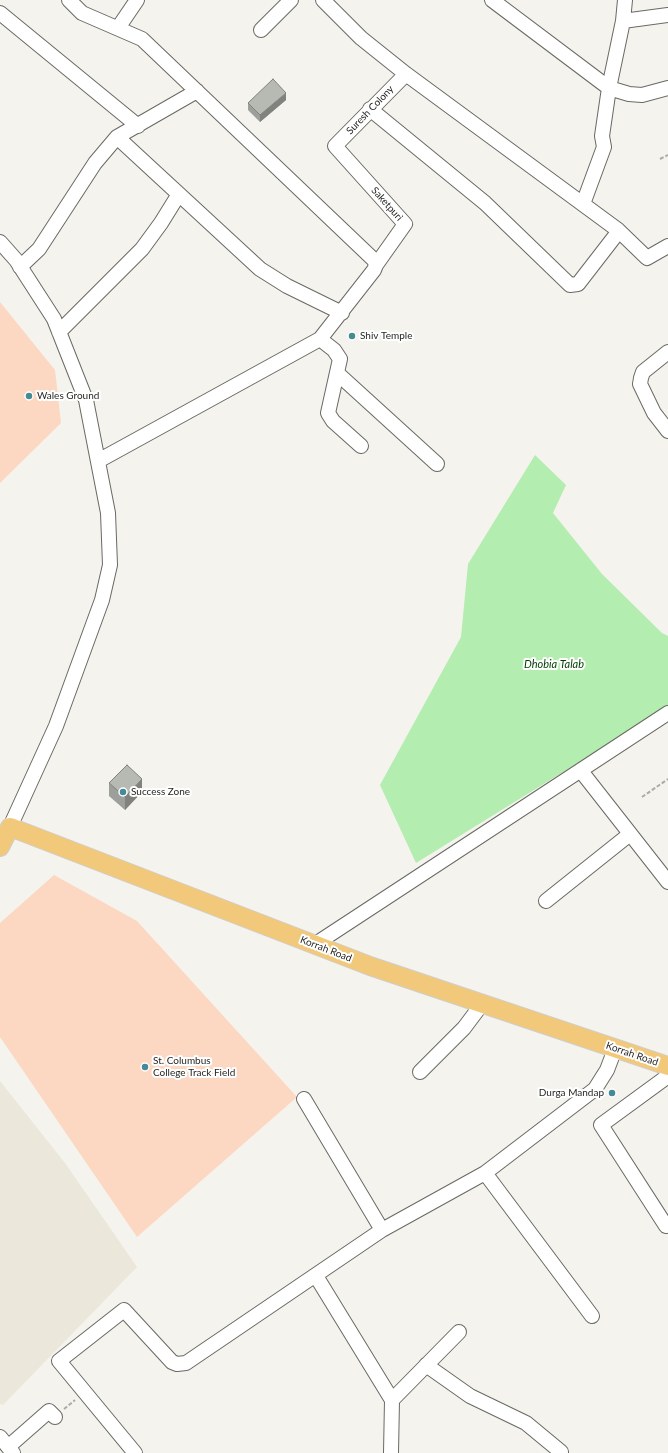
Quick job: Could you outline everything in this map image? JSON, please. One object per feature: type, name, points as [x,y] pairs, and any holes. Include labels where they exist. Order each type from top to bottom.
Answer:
[{"type":"main road","points":[[0,847],[10,827]]},
{"type":"main road","name":"Korrah Road","points":[[10,827],[370,966],[668,1066]]},
{"type":"street","points":[[69,0],[82,13],[142,39],[374,260],[376,265],[374,270],[342,313],[320,339],[98,461]]},
{"type":"street","points":[[118,28],[137,0]]},
{"type":"street","points":[[261,30],[291,0]]},
{"type":"street","points":[[323,0],[361,38],[406,74],[620,232],[647,258],[668,246]]},
{"type":"street","points":[[492,0],[609,88],[629,94],[642,95],[668,88]]},
{"type":"street","points":[[583,204],[604,147],[602,136],[609,88],[626,0]]},
{"type":"street","points":[[0,13],[138,126]]},
{"type":"street","points":[[623,21],[668,15]]},
{"type":"street","name":"Suresh Colony","points":[[335,146],[406,74]]},
{"type":"street","points":[[20,267],[39,249],[95,163],[117,136],[138,126],[197,91]]},
{"type":"street","points":[[370,109],[485,203],[570,285],[578,284],[620,232]]},
{"type":"street","points":[[117,136],[245,256],[272,278],[342,313]]},
{"type":"street","name":"Saketpuri","points":[[335,146],[405,224],[376,265]]},
{"type":"street","points":[[59,332],[142,249],[161,223],[179,194]]},
{"type":"street","points":[[0,242],[20,267],[54,319],[86,400],[108,513],[110,564],[102,600],[56,726],[10,827]]},
{"type":"street","points":[[320,339],[339,356],[340,364],[328,413],[333,420],[361,446]]},
{"type":"street","points":[[668,352],[644,372],[640,378],[640,384],[654,413],[668,431]]},
{"type":"street","points":[[338,373],[437,464]]},
{"type":"street","points":[[314,945],[668,713]]},
{"type":"street","points":[[581,771],[668,882]]},
{"type":"street","points":[[546,901],[630,834]]},
{"type":"street","points":[[420,1072],[464,1028],[482,1004]]},
{"type":"street","points":[[135,1453],[59,1361],[124,1310],[172,1362],[180,1364],[186,1363],[382,1230],[485,1173],[595,1089],[607,1070],[615,1049]]},
{"type":"street","points":[[666,1226],[600,1125],[668,1076]]},
{"type":"street","points":[[304,1099],[382,1230]]},
{"type":"street","points":[[485,1173],[592,1316]]},
{"type":"street","points":[[316,1276],[392,1400],[391,1453]]},
{"type":"street","points":[[392,1400],[459,1332]]},
{"type":"street","points":[[426,1365],[470,1396],[526,1423],[561,1452]]},
{"type":"street","points":[[7,1446],[50,1411],[55,1417]]},
{"type":"path","points":[[660,159],[668,155]]},
{"type":"path","points":[[642,797],[668,779]]},
{"type":"path","points":[[55,1417],[85,1391]]},
{"type":"shaded area","name":"Wales Ground","points":[[0,302],[55,370],[61,423],[0,483]]},
{"type":"shaded area","name":"St. Columbus College Track Field","points":[[54,875],[137,921],[297,1097],[137,1237],[0,1037],[0,923]]},
{"type":"shaded area","points":[[0,1081],[65,1163],[137,1267],[3,1405],[0,1404]]},
{"type":"water","name":"Dhobia Talab","points":[[535,455],[566,485],[553,513],[602,574],[662,633],[668,636],[668,707],[416,863],[380,785],[461,637],[468,564]]},
{"type":"building","points":[[273,79],[286,93],[260,115],[248,103]]},
{"type":"building","points":[[127,765],[142,779],[125,797],[109,783]]},
{"type":"place","name":"Shiv Temple","points":[[352,336]]},
{"type":"place","name":"Wales Ground","points":[[29,396]]},
{"type":"place","name":"Success Zone","points":[[123,792]]},
{"type":"place","name":"St. Columbus College Track Field","points":[[145,1067]]},
{"type":"place","name":"Durga Mandap","points":[[612,1093]]}]
